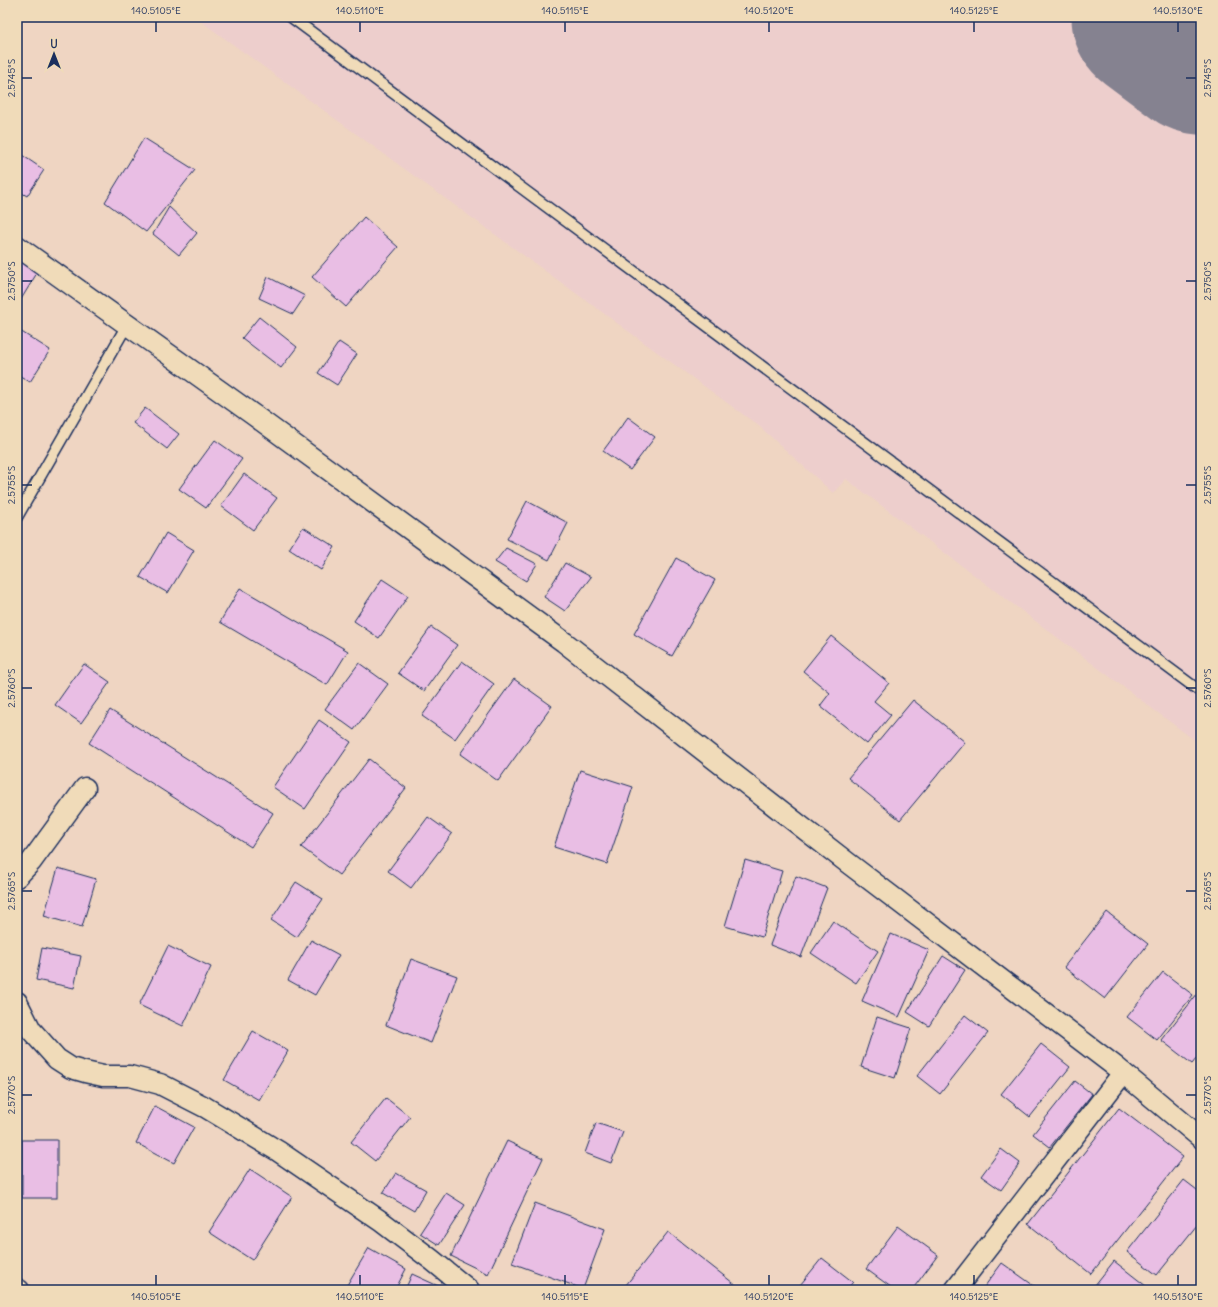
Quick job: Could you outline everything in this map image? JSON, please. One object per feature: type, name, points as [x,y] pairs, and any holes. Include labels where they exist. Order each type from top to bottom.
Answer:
[{"type":"street","points":[[17,246],[255,416],[564,642],[842,859],[1123,1073],[1201,1138]]},
{"type":"street","points":[[17,877],[31,862],[85,788]]},
{"type":"street","points":[[17,1002],[31,1030],[57,1059],[72,1068],[85,1072],[103,1076],[130,1076],[160,1084],[205,1107],[278,1151],[382,1222],[469,1290]]},
{"type":"street","points":[[955,1290],[1123,1073]]},
{"type":"lane","points":[[291,17],[1201,692]]},
{"type":"lane","points":[[17,517],[127,325]]},
{"type":"shaded area","points":[[195,17],[1201,17],[1201,745],[846,479],[833,493],[759,426]]},
{"type":"building","points":[[144,138],[195,170],[146,232],[105,202]]},
{"type":"building","points":[[19,153],[44,170],[27,196],[17,190],[17,157]]},
{"type":"building","points":[[169,207],[197,233],[179,255],[153,234]]},
{"type":"building","points":[[364,217],[398,247],[346,307],[312,277]]},
{"type":"building","points":[[17,259],[37,273],[17,306]]},
{"type":"building","points":[[268,277],[305,296],[293,314],[259,298]]},
{"type":"building","points":[[259,317],[297,347],[281,368],[242,338]]},
{"type":"building","points":[[20,331],[50,350],[30,382],[17,374],[17,337]]},
{"type":"building","points":[[339,342],[357,354],[337,385],[318,373]]},
{"type":"building","points":[[145,408],[179,434],[167,449],[133,423]]},
{"type":"building","points":[[628,417],[655,437],[630,470],[603,451]]},
{"type":"building","points":[[215,440],[242,459],[206,508],[179,489]]},
{"type":"building","points":[[244,474],[277,498],[253,530],[221,506]]},
{"type":"building","points":[[527,501],[568,523],[549,560],[507,539]]},
{"type":"building","points":[[303,527],[335,547],[321,570],[289,549]]},
{"type":"building","points":[[166,533],[194,550],[168,593],[140,577]]},
{"type":"building","points":[[506,548],[537,564],[526,581],[495,562]]},
{"type":"building","points":[[676,558],[715,580],[672,656],[634,634]]},
{"type":"building","points":[[565,563],[591,577],[565,611],[544,597]]},
{"type":"building","points":[[382,579],[408,596],[379,638],[354,621]]},
{"type":"building","points":[[240,588],[348,651],[327,685],[220,622]]},
{"type":"building","points":[[431,627],[457,645],[424,691],[398,673]]},
{"type":"building","points":[[831,636],[889,683],[874,701],[891,715],[867,744],[820,706],[830,693],[803,671]]},
{"type":"building","points":[[462,661],[494,684],[455,739],[422,716]]},
{"type":"building","points":[[359,663],[388,684],[354,730],[325,709]]},
{"type":"building","points":[[84,664],[110,682],[81,723],[55,705]]},
{"type":"building","points":[[514,679],[552,706],[498,781],[460,754]]},
{"type":"building","points":[[913,700],[965,742],[900,820],[848,778]]},
{"type":"building","points":[[110,710],[273,813],[251,847],[89,743]]},
{"type":"building","points":[[319,720],[351,742],[305,809],[273,787]]},
{"type":"building","points":[[369,759],[406,788],[339,875],[301,847]]},
{"type":"building","points":[[580,770],[633,787],[607,864],[554,847]]},
{"type":"building","points":[[428,817],[452,834],[411,888],[388,871]]},
{"type":"building","points":[[745,860],[782,871],[762,937],[725,926]]},
{"type":"building","points":[[58,868],[96,879],[82,927],[44,916]]},
{"type":"building","points":[[796,876],[827,888],[801,957],[770,945]]},
{"type":"building","points":[[296,882],[323,899],[297,937],[271,920]]},
{"type":"building","points":[[1107,912],[1148,944],[1105,999],[1064,967]]},
{"type":"building","points":[[833,921],[878,951],[856,983],[811,953]]},
{"type":"building","points":[[891,934],[929,950],[899,1017],[862,1001]]},
{"type":"building","points":[[311,940],[339,955],[315,995],[288,980]]},
{"type":"building","points":[[168,946],[211,967],[183,1026],[139,1005]]},
{"type":"building","points":[[42,948],[81,956],[74,988],[36,980]]},
{"type":"building","points":[[943,956],[965,970],[929,1026],[907,1012]]},
{"type":"building","points":[[411,959],[457,976],[431,1043],[386,1025]]},
{"type":"building","points":[[1163,972],[1193,995],[1157,1040],[1127,1017]]},
{"type":"building","points":[[1201,989],[1201,1053],[1192,1064],[1161,1040]]},
{"type":"building","points":[[965,1015],[988,1033],[940,1094],[917,1076]]},
{"type":"building","points":[[877,1017],[911,1028],[895,1078],[861,1067]]},
{"type":"building","points":[[253,1031],[288,1051],[259,1100],[224,1080]]},
{"type":"building","points":[[1041,1044],[1070,1067],[1030,1117],[1001,1094]]},
{"type":"building","points":[[1075,1081],[1092,1094],[1050,1147],[1033,1134]]},
{"type":"building","points":[[386,1098],[410,1117],[375,1161],[351,1142]]},
{"type":"building","points":[[155,1106],[194,1127],[174,1163],[136,1143]]},
{"type":"building","points":[[1119,1108],[1183,1157],[1091,1274],[1028,1224]]},
{"type":"building","points":[[596,1123],[623,1132],[611,1163],[585,1153]]},
{"type":"building","points":[[22,1140],[57,1140],[57,1198],[22,1198]]},
{"type":"building","points":[[507,1141],[543,1158],[488,1274],[451,1256]]},
{"type":"building","points":[[1001,1149],[1020,1163],[1001,1190],[981,1176]]},
{"type":"building","points":[[250,1169],[292,1197],[252,1260],[209,1232]]},
{"type":"building","points":[[396,1173],[426,1190],[414,1211],[383,1193]]},
{"type":"building","points":[[1184,1180],[1201,1193],[1201,1220],[1157,1275],[1127,1252]]},
{"type":"building","points":[[446,1193],[465,1205],[439,1245],[420,1233]]},
{"type":"building","points":[[535,1203],[605,1229],[583,1289],[512,1263]]},
{"type":"building","points":[[898,1226],[938,1255],[912,1290],[895,1290],[866,1269]]},
{"type":"building","points":[[668,1232],[742,1290],[622,1290]]},
{"type":"building","points":[[369,1248],[406,1269],[395,1290],[344,1290]]},
{"type":"building","points":[[822,1258],[853,1282],[846,1290],[796,1290]]},
{"type":"building","points":[[1114,1261],[1151,1290],[1091,1290]]},
{"type":"building","points":[[1002,1263],[1040,1290],[982,1290]]},
{"type":"building","points":[[412,1274],[447,1290],[405,1290]]},
{"type":"taxiway","points":[[1178,35],[1201,48]]},
{"type":"runway","points":[[1154,17],[1201,52]]}]
